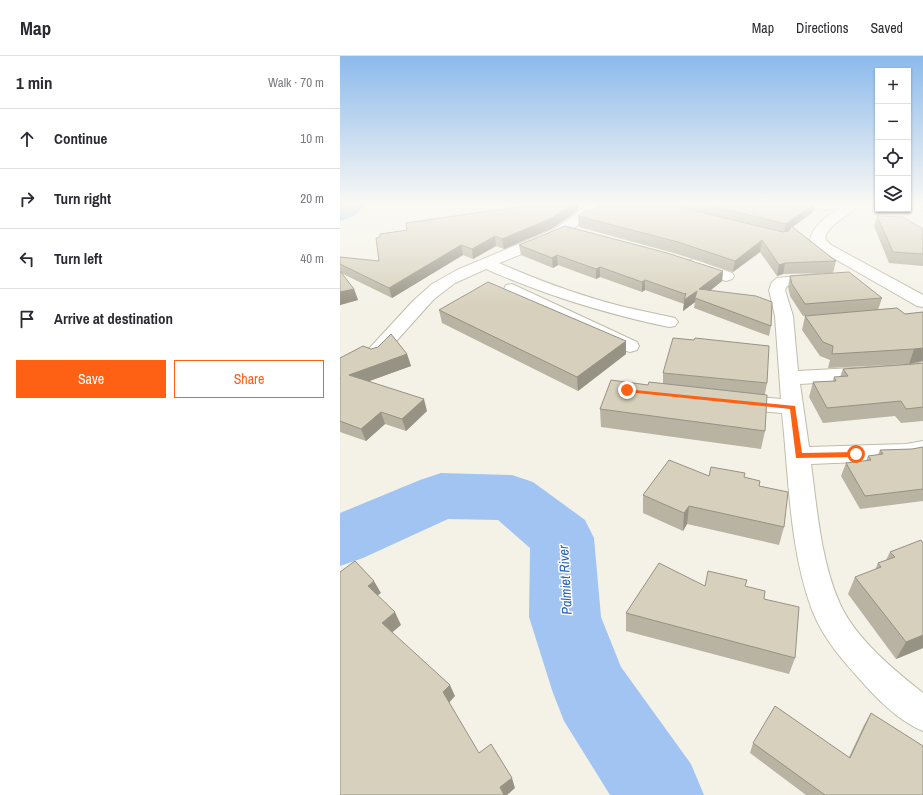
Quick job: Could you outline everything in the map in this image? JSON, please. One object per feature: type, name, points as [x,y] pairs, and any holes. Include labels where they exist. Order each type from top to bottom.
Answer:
[{"type":"street","points":[[375,353],[422,301],[449,280],[544,237]]},
{"type":"street","points":[[817,237],[817,240],[850,273],[923,302]]},
{"type":"street","points":[[679,260],[726,276]]},
{"type":"street","points":[[478,266],[626,313],[669,322]]},
{"type":"street","points":[[478,266],[630,346]]},
{"type":"street","points":[[892,269],[780,282],[777,290],[793,323],[780,350],[789,378],[812,561],[827,610],[848,644],[885,683],[923,714]]},
{"type":"street","points":[[789,378],[909,371],[923,368]]},
{"type":"street","points":[[714,399],[793,407]]},
{"type":"street","points":[[799,456],[892,453],[923,449]]},
{"type":"building","points":[[492,237],[472,249],[461,245],[389,288],[340,264],[340,257],[379,261],[376,238]]},
{"type":"building","points":[[537,237],[608,237],[667,253],[723,271],[699,289],[756,296],[772,302],[771,326],[695,298],[697,291],[684,300],[686,293],[685,294],[645,280],[642,282],[600,267],[596,269],[557,255],[552,258],[519,245]]},
{"type":"building","points":[[661,237],[806,237],[836,261],[785,263],[779,265],[762,240],[735,261]]},
{"type":"building","points":[[887,237],[923,237],[923,254],[893,252]]},
{"type":"building","points":[[340,271],[354,289],[340,292]]},
{"type":"building","points":[[849,272],[882,298],[805,304],[792,284],[790,276]]},
{"type":"building","points":[[488,282],[626,341],[577,377],[439,310]]},
{"type":"building","points":[[897,308],[905,314],[923,312],[923,348],[832,354],[833,346],[823,342],[805,316]]},
{"type":"building","points":[[391,334],[407,354],[349,375],[424,399],[402,419],[381,412],[361,429],[340,421],[340,358],[363,346],[371,349],[378,347]]},
{"type":"building","points":[[673,338],[694,340],[695,338],[769,346],[767,383],[663,373]]},
{"type":"building","points":[[923,363],[923,407],[906,409],[901,401],[827,408],[813,382],[836,381],[834,377],[848,376],[843,369]]},
{"type":"building","points":[[611,380],[648,385],[649,382],[767,395],[765,431],[600,409]]},
{"type":"building","points":[[923,447],[923,489],[865,496],[846,463],[871,460],[868,456],[883,454],[880,450],[912,449]]},
{"type":"building","points":[[669,460],[709,476],[711,467],[745,473],[744,477],[760,481],[759,486],[788,492],[784,527],[689,506],[684,513],[643,495]]},
{"type":"building","points":[[921,540],[923,543],[923,635],[906,642],[855,577],[881,567],[878,563],[895,557],[890,552]]},
{"type":"building","points":[[355,561],[374,581],[368,586],[395,612],[382,623],[450,685],[443,692],[479,753],[491,744],[512,778],[500,787],[504,795],[340,795],[340,572]]},
{"type":"building","points":[[659,563],[705,586],[708,571],[747,580],[745,586],[765,591],[764,599],[799,607],[795,658],[626,613]]},
{"type":"building","points":[[775,706],[850,758],[871,713],[923,746],[922,795],[825,795],[753,743]]},
{"type":"waterway","name":"Palmiet River","points":[[340,540],[441,496],[512,498],[562,538],[565,617],[592,693],[660,795]]},
{"type":"route","points":[[627,390],[793,407],[799,456],[856,454]]}]
